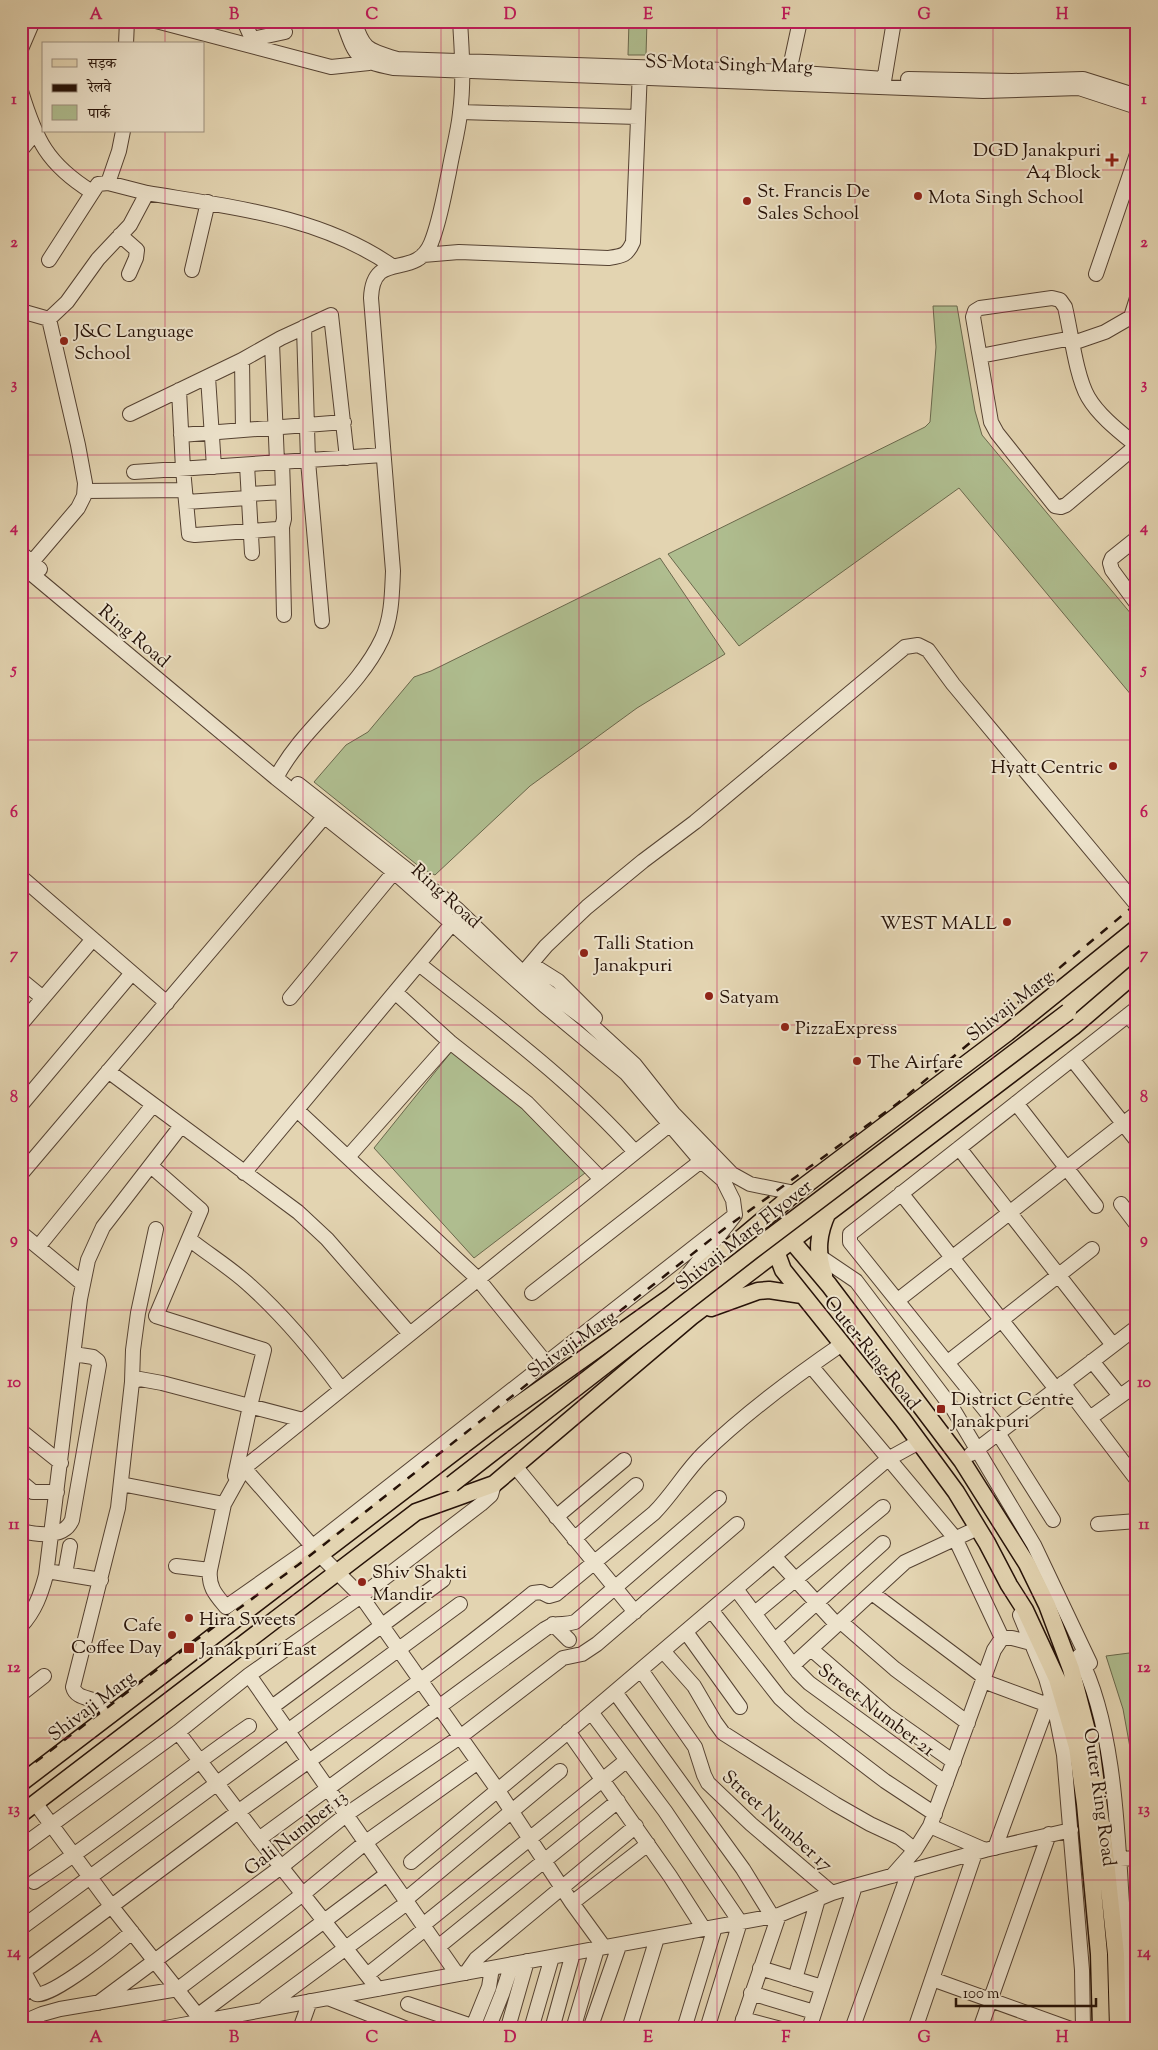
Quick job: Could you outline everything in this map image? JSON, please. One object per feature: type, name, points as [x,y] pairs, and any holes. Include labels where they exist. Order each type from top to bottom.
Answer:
[{"type":"main road","name":"Shivaji Marg","points":[[21,1783],[154,1683],[237,1609],[491,1424],[672,1296],[795,1193],[1007,1033],[1137,928]]},
{"type":"main road","points":[[21,1814],[416,1512],[494,1484],[690,1317],[1073,1027],[1102,1000],[1137,972]]},
{"type":"main road","name":"Shivaji Marg Flyover","points":[[416,1512],[752,1251],[1068,1012],[1102,1000]]},
{"type":"main road","points":[[836,1163],[829,1176],[834,1189],[843,1193],[857,1190]]},
{"type":"main road","points":[[775,1252],[772,1230],[778,1214],[795,1193]]},
{"type":"main road","points":[[828,1212],[819,1236],[819,1256],[823,1274],[829,1286]]},
{"type":"main road","points":[[791,1240],[829,1286]]},
{"type":"main road","name":"Outer Ring Road","points":[[775,1252],[783,1270],[919,1442],[956,1492],[1025,1610],[1057,1679],[1077,1747],[1099,1954],[1101,2029]]},
{"type":"main road","name":"Outer Ring Road","points":[[829,1286],[962,1461],[1026,1564],[1047,1605],[1071,1669],[1091,1746],[1116,1954],[1118,2029]]},
{"type":"main road","points":[[672,1296],[668,1306],[670,1315],[678,1319],[690,1317],[758,1291],[770,1290],[802,1295]]},
{"type":"main road","points":[[154,1683],[169,1702]]},
{"type":"street","points":[[21,49],[33,21]]},
{"type":"street","points":[[126,42],[127,21]]},
{"type":"street","name":"SS Mota Singh Marg","points":[[156,21],[252,43],[331,67],[368,63],[393,68],[463,66]]},
{"type":"street","points":[[244,21],[252,43],[285,32]]},
{"type":"street","points":[[343,21],[353,49],[358,56],[368,63]]},
{"type":"street","name":"SS Mota Singh Marg","points":[[354,21],[360,39],[369,50],[397,59],[463,66],[884,83],[982,91],[1079,88],[1137,107]]},
{"type":"street","points":[[278,774],[303,740],[361,674],[383,638],[392,603],[392,571],[371,284],[374,277],[392,266],[412,264],[423,255],[431,244],[439,218],[460,112],[463,66],[460,21]]},
{"type":"street","points":[[790,72],[800,21]]},
{"type":"street","points":[[884,83],[894,21]]},
{"type":"street","name":"SS Mota Singh Marg","points":[[757,77],[790,72],[884,83],[1083,79],[1137,96]]},
{"type":"street","points":[[423,255],[459,252],[608,258],[623,256],[629,251],[633,242],[640,73]]},
{"type":"street","points":[[21,91],[35,133],[44,150],[60,169],[92,192]]},
{"type":"street","points":[[460,112],[638,116]]},
{"type":"street","points":[[108,183],[119,151],[123,132]]},
{"type":"street","points":[[21,150],[35,133]]},
{"type":"street","points":[[1096,274],[1137,154]]},
{"type":"street","points":[[49,260],[98,184],[108,183],[147,193],[269,214],[307,226],[364,248],[392,266]]},
{"type":"street","points":[[49,319],[67,302],[98,259],[120,235],[140,208],[147,193]]},
{"type":"street","points":[[192,270],[208,202]]},
{"type":"street","points":[[120,235],[137,250],[136,258],[129,274]]},
{"type":"street","points":[[1052,298],[1060,300],[1065,307],[1081,382],[1088,398],[1136,446],[1066,505],[1061,507],[1055,506],[997,433],[991,422],[980,356],[973,317],[975,311],[980,308],[1052,298]]},
{"type":"street","points":[[980,356],[1073,340],[1105,332],[1134,320],[1137,298]]},
{"type":"street","points":[[21,311],[49,319]]},
{"type":"street","points":[[130,414],[242,360],[304,327],[332,315],[347,458]]},
{"type":"street","points":[[26,563],[78,508],[85,492],[78,445],[49,319]]},
{"type":"street","points":[[304,327],[308,461],[322,621]]},
{"type":"street","points":[[272,343],[276,427],[283,492],[284,615]]},
{"type":"street","points":[[242,360],[243,430]]},
{"type":"street","points":[[208,377],[214,467]]},
{"type":"street","points":[[179,390],[188,531],[192,535],[277,529],[282,527]]},
{"type":"street","points":[[181,435],[344,422]]},
{"type":"street","points":[[134,472],[384,455]]},
{"type":"street","points":[[247,465],[252,553]]},
{"type":"street","points":[[85,492],[185,496],[248,496],[283,492]]},
{"type":"street","points":[[1137,538],[1112,558],[1110,563],[1112,570],[1137,604]]},
{"type":"street","name":"Ring Road","points":[[26,563],[278,774],[457,909],[527,968],[635,1065],[728,1177],[734,1215]]},
{"type":"street","points":[[748,1183],[734,1165],[714,1150],[676,1110],[645,1069],[558,981],[527,968],[546,946],[608,890],[695,822],[905,647],[918,645],[928,650],[1137,905]]},
{"type":"street","name":"Ring Road","points":[[278,774],[324,817],[394,872],[451,925],[626,1073],[702,1161],[728,1177],[764,1188],[795,1193]]},
{"type":"street","points":[[21,1173],[324,817]]},
{"type":"street","points":[[290,998],[394,872]]},
{"type":"street","points":[[21,877],[166,1003]]},
{"type":"street","points":[[244,1173],[451,925]]},
{"type":"street","points":[[21,1024],[93,939]]},
{"type":"street","points":[[419,964],[526,1048],[600,1114],[635,1152]]},
{"type":"street","points":[[21,1105],[132,973]]},
{"type":"street","points":[[21,980],[43,998]]},
{"type":"street","points":[[395,992],[450,1042],[527,1103],[601,1179]]},
{"type":"street","points":[[1053,1520],[1000,1432],[948,1362],[850,1242],[849,1238],[850,1234],[901,1193],[1072,1059],[1134,1016]]},
{"type":"street","points":[[348,1157],[450,1042]]},
{"type":"street","points":[[1072,1059],[1137,1141]]},
{"type":"street","points":[[108,1071],[298,1212],[327,1239],[410,1334]]},
{"type":"street","points":[[1016,1103],[1096,1206]]},
{"type":"street","points":[[38,1247],[152,1105]]},
{"type":"street","points":[[297,1110],[478,1279],[546,1362]]},
{"type":"street","points":[[898,1300],[1008,1212],[1137,1113]]},
{"type":"street","points":[[237,1609],[226,1607],[211,1590],[209,1578],[224,1504],[244,1468],[669,1125]]},
{"type":"street","points":[[21,1626],[29,1618],[41,1596],[47,1571],[83,1284],[88,1260],[103,1227],[181,1126]]},
{"type":"street","points":[[959,1148],[1113,1345]]},
{"type":"street","points":[[532,1293],[702,1161]]},
{"type":"street","points":[[151,1166],[200,1210],[156,1316],[264,1350],[234,1484]]},
{"type":"street","points":[[901,1193],[1002,1319],[1059,1386],[1090,1418],[1137,1480]]},
{"type":"street","points":[[1121,1204],[1137,1225]]},
{"type":"street","points":[[672,1296],[734,1215]]},
{"type":"street","points":[[317,1551],[546,1362],[734,1215]]},
{"type":"street","points":[[111,1715],[101,1703],[80,1696],[74,1691],[73,1687],[118,1508],[138,1313],[156,1229]]},
{"type":"street","points":[[21,1233],[83,1284]]},
{"type":"street","points":[[189,1239],[246,1282],[304,1341],[341,1389]]},
{"type":"street","points":[[948,1362],[1092,1249]]},
{"type":"street","points":[[819,1256],[856,1281],[952,1408],[1034,1545],[1090,1663]]},
{"type":"street","points":[[962,1461],[1136,1328]]},
{"type":"street","points":[[132,1932],[51,1992],[40,1996],[27,1991],[22,1970],[31,1966],[238,1812],[310,1762],[533,1593],[537,1591],[552,1596],[594,1563],[668,1499],[691,1466],[732,1428],[842,1344]]},
{"type":"street","points":[[21,1532],[52,1535],[70,1525],[72,1520],[98,1361],[93,1357],[74,1354]]},
{"type":"street","points":[[1092,1361],[1120,1396]]},
{"type":"street","points":[[811,1366],[955,1538],[1002,1638]]},
{"type":"street","points":[[132,1382],[140,1379],[149,1380],[216,1399],[303,1420]]},
{"type":"street","points":[[1090,1418],[1137,1384]]},
{"type":"street","points":[[66,1418],[89,1420]]},
{"type":"street","points":[[21,1431],[61,1463]]},
{"type":"street","points":[[411,1862],[663,1652],[888,1459],[919,1442]]},
{"type":"street","points":[[556,1517],[624,1460]]},
{"type":"street","points":[[515,1466],[635,1612]]},
{"type":"street","points":[[244,1468],[317,1551],[360,1596],[498,1789],[601,1948]]},
{"type":"street","points":[[21,1482],[33,1492],[57,1492]]},
{"type":"street","points":[[121,1484],[224,1504]]},
{"type":"street","points":[[21,1847],[178,1732],[249,1675],[360,1596],[481,1504],[491,1495],[494,1484]]},
{"type":"street","points":[[574,1538],[636,1485]]},
{"type":"street","points":[[259,1839],[553,1624],[575,1622],[718,1498]]},
{"type":"street","points":[[755,1613],[883,1506]]},
{"type":"street","points":[[1098,1524],[1137,1521]]},
{"type":"street","name":"Gali Number 13","points":[[98,2003],[281,1867],[347,1814],[460,1737],[564,1658],[587,1651],[737,1524]]},
{"type":"street","points":[[793,1665],[906,1562],[978,1528]]},
{"type":"street","points":[[775,1640],[883,1543]]},
{"type":"street","points":[[65,1574],[70,1546]]},
{"type":"street","points":[[774,1556],[839,1624],[895,1669],[968,1723]]},
{"type":"street","points":[[176,1566],[210,1570]]},
{"type":"street","points":[[47,1571],[101,1580]]},
{"type":"street","points":[[272,1708],[443,1580]]},
{"type":"street","name":"Outer Ring Road","points":[[1009,1585],[1030,1643],[1046,1678],[1049,1700],[1064,1756],[1082,1970],[1083,2029]]},
{"type":"street","name":"Street Number 21","points":[[736,1589],[793,1665],[809,1683],[946,1783]]},
{"type":"street","points":[[872,1593],[984,1679],[1049,1700],[932,1979],[915,2029]]},
{"type":"street","points":[[21,1928],[460,1604]]},
{"type":"street","name":"Outer Ring Road","points":[[1047,1605],[1066,1632],[1084,1665],[1099,1710],[1114,1800],[1120,1859],[1128,2029]]},
{"type":"street","points":[[711,1610],[780,1698],[800,1716],[933,1820],[985,1850]]},
{"type":"street","points":[[553,1624],[569,1640]]},
{"type":"street","points":[[686,1632],[740,1707]]},
{"type":"street","points":[[1002,1638],[1012,1638],[1030,1643]]},
{"type":"street","points":[[890,1877],[916,1850],[933,1820],[990,1659],[1002,1638]]},
{"type":"street","points":[[811,1649],[887,1715],[954,1762]]},
{"type":"street","points":[[663,1652],[694,1686],[723,1733],[835,1804],[900,1838],[916,1850]]},
{"type":"street","name":"Street Number 17","points":[[641,1670],[695,1746],[708,1783],[751,1824],[832,1893]]},
{"type":"street","points":[[249,1675],[366,1842],[387,1874],[402,1904],[424,1927],[438,1948],[461,1973]]},
{"type":"street","points":[[21,1694],[44,1676]]},
{"type":"street","points":[[615,1692],[776,1916]]},
{"type":"street","points":[[591,1712],[666,1810],[740,1922]]},
{"type":"street","points":[[34,1882],[74,1856],[200,1760],[249,1726]]},
{"type":"street","points":[[568,1731],[709,1928],[684,2029]]},
{"type":"street","points":[[178,1732],[259,1839],[378,1989]]},
{"type":"street","points":[[366,1975],[627,1760]]},
{"type":"street","points":[[21,2023],[42,2014],[178,1989],[303,1894],[366,1842],[478,1762]]},
{"type":"street","points":[[262,2010],[346,1949],[560,1771]]},
{"type":"street","points":[[438,1948],[618,1801]]},
{"type":"street","points":[[36,1804],[112,1907],[200,2018]]},
{"type":"street","points":[[461,1973],[636,1826]]},
{"type":"street","points":[[160,2029],[200,2018],[262,2010],[776,1916],[832,1893],[856,1886],[985,1850],[1071,1830]]},
{"type":"street","points":[[980,2029],[1049,1834]]},
{"type":"street","points":[[572,1903],[648,1844]]},
{"type":"street","points":[[1120,1859],[1137,1858]]},
{"type":"street","points":[[852,2029],[909,1872]]},
{"type":"street","points":[[200,2018],[387,1874]]},
{"type":"street","points":[[808,2029],[856,1886]]},
{"type":"street","points":[[795,1979],[818,1899]]},
{"type":"street","points":[[776,1916],[741,2024],[780,2028]]},
{"type":"street","points":[[706,2029],[740,1922]]},
{"type":"street","points":[[629,2029],[657,1938]]},
{"type":"street","points":[[590,2029],[619,1946]]},
{"type":"street","points":[[573,2029],[601,1948]]},
{"type":"street","points":[[552,2029],[573,1953]]},
{"type":"street","points":[[531,2029],[552,1957]]},
{"type":"street","points":[[515,2029],[509,2024],[527,1962]]},
{"type":"street","points":[[488,2029],[512,1964]]},
{"type":"street","points":[[408,2004],[472,2028],[489,1987],[492,1968]]},
{"type":"street","points":[[760,1968],[822,1987]]},
{"type":"street","points":[[932,1979],[990,2000],[1052,2026],[1070,2029]]},
{"type":"street","points":[[327,1998],[402,2028],[415,1982]]},
{"type":"street","points":[[751,1993],[814,2012]]},
{"type":"street","points":[[302,2028],[310,2001]]},
{"type":"green space","points":[[629,21],[647,21],[646,55],[628,55]]},
{"type":"green space","points":[[933,306],[957,306],[975,411],[982,435],[1137,621],[1137,702],[959,488],[739,646],[668,554],[925,427],[930,422],[936,347]]},
{"type":"green space","points":[[660,558],[725,654],[637,708],[530,786],[435,875],[421,868],[314,782],[346,745],[368,732],[414,677],[431,671]]},
{"type":"green space","points":[[452,1051],[520,1106],[585,1173],[474,1258],[374,1148]]},
{"type":"green space","points":[[1137,1652],[1137,1752],[1131,1753],[1123,1709],[1106,1656]]},
{"type":"railway","points":[[21,1773],[298,1565],[724,1229],[898,1103],[1137,903]]},
{"type":"place","name":"DGD Janakpuri A4 Block","points":[[1112,160]]},
{"type":"place","name":"Mota Singh School","points":[[918,196]]},
{"type":"place","name":"St. Francis De Sales School","points":[[747,201]]},
{"type":"place","name":"J&C Language School","points":[[64,341]]},
{"type":"place","name":"Hyatt Centric","points":[[1113,766]]},
{"type":"place","name":"WEST MALL","points":[[1007,922]]},
{"type":"place","name":"Talli Station Janakpuri","points":[[584,953]]},
{"type":"place","name":"Satyam","points":[[709,996]]},
{"type":"place","name":"PizzaExpress","points":[[785,1027]]},
{"type":"place","name":"The Airfare","points":[[857,1061]]},
{"type":"place","name":"District Centre Janakpuri","points":[[941,1409]]},
{"type":"place","name":"Shiv Shakti Mandir","points":[[362,1582]]},
{"type":"place","name":"Hira Sweets","points":[[189,1618]]},
{"type":"place","name":"Cafe Coffee Day","points":[[172,1635]]},
{"type":"place","name":"Janakpuri East","points":[[189,1648]]}]
